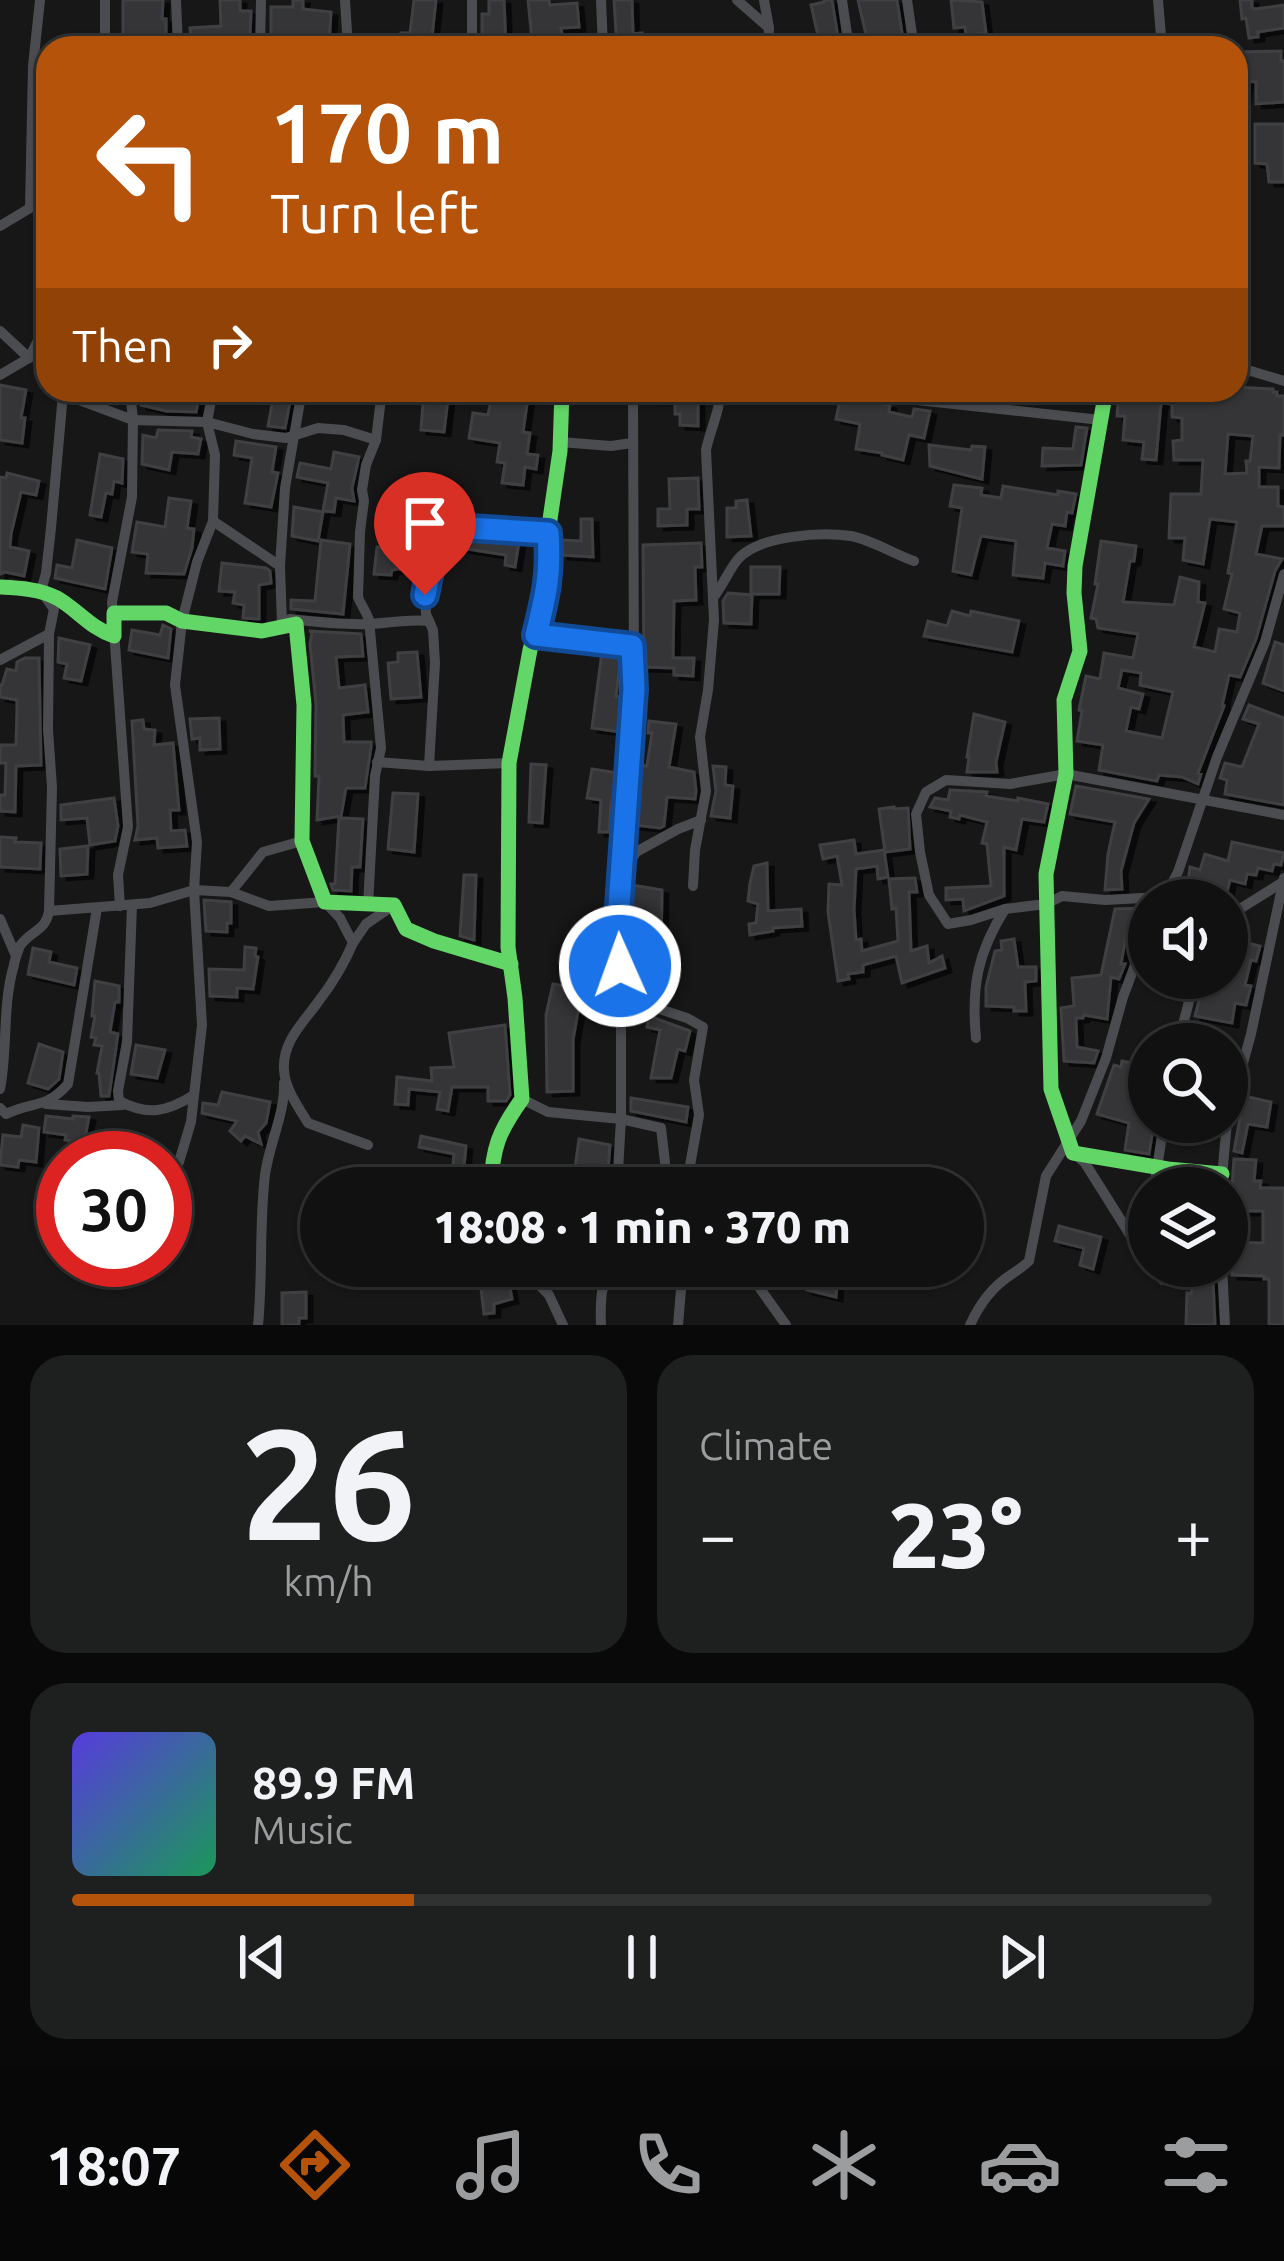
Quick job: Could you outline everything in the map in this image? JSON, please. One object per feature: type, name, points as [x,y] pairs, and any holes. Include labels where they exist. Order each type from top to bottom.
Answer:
[{"type":"street","points":[[36,36],[40,0]]},
{"type":"street","points":[[105,0],[105,36]]},
{"type":"street","points":[[176,0],[178,36]]},
{"type":"street","points":[[260,36],[261,0]]},
{"type":"street","points":[[345,0],[347,36]]},
{"type":"street","points":[[472,0],[472,36]]},
{"type":"street","points":[[601,0],[602,36]]},
{"type":"street","points":[[737,0],[769,28]]},
{"type":"street","points":[[764,0],[769,36]]},
{"type":"street","points":[[842,0],[847,36]]},
{"type":"street","points":[[907,0],[912,36]]},
{"type":"street","points":[[1158,0],[1161,36]]},
{"type":"street","points":[[0,226],[30,208],[36,38]]},
{"type":"street","points":[[31,116],[36,116]]},
{"type":"street","points":[[0,331],[29,358]]},
{"type":"street","points":[[0,375],[29,358],[36,344]]},
{"type":"street","points":[[1248,371],[1284,383]]},
{"type":"street","points":[[41,591],[65,402]]},
{"type":"street","points":[[90,402],[133,420],[207,422],[253,434],[292,436],[318,428],[344,430],[376,440]]},
{"type":"street","points":[[123,1105],[118,1091],[127,1042],[126,905],[118,875],[128,827],[112,602],[132,497],[131,402]]},
{"type":"street","points":[[186,1131],[202,1024],[196,842],[175,686],[182,621],[196,562],[213,521],[215,455],[207,422],[211,402]]},
{"type":"street","points":[[299,402],[284,488],[280,566],[304,705],[302,841],[325,902],[340,918],[353,944]]},
{"type":"street","points":[[368,905],[380,736],[370,624],[358,597],[366,465],[376,440],[381,402]]},
{"type":"street","points":[[492,1167],[503,1125],[522,1099],[508,947],[509,763],[530,650],[549,586],[548,533],[562,402]]},
{"type":"street","points":[[619,1167],[621,974],[616,950],[634,689],[632,402]]},
{"type":"street","points":[[693,886],[706,791],[700,737],[712,651],[706,450],[720,402]]},
{"type":"street","points":[[936,402],[1101,420]]},
{"type":"street","points":[[1104,402],[1076,566],[1073,593],[1081,651],[1064,700],[1066,774],[1046,874],[1051,1089],[1071,1147],[1128,1231]]},
{"type":"street","points":[[560,442],[632,443]]},
{"type":"street","points":[[213,521],[280,566]]},
{"type":"street","points":[[429,766],[435,663],[434,630],[425,595],[428,541],[440,522],[548,533]]},
{"type":"street","points":[[713,598],[739,558],[756,547],[803,535],[853,536],[914,561]]},
{"type":"street","points":[[1174,879],[1264,643],[1284,574]]},
{"type":"street","points":[[0,587],[41,591],[64,602],[103,634],[114,636],[115,613]]},
{"type":"street","points":[[0,1089],[11,972],[19,947],[47,921],[50,910],[49,634],[54,609],[41,591]]},
{"type":"street","points":[[115,613],[166,613],[182,621],[262,631],[288,621],[429,621]]},
{"type":"street","points":[[0,660],[49,634]]},
{"type":"street","points":[[536,635],[632,646]]},
{"type":"street","points":[[377,762],[429,766],[509,763]]},
{"type":"street","points":[[1128,900],[1062,896],[1046,904],[948,924],[929,895],[916,814],[926,792],[946,780],[1010,784],[1066,774],[1284,815]]},
{"type":"street","points":[[623,876],[636,852],[700,820]]},
{"type":"street","points":[[231,892],[263,852],[302,841]]},
{"type":"street","points":[[1248,903],[1284,880]]},
{"type":"street","points":[[1222,1167],[1227,1122],[1284,880]]},
{"type":"street","points":[[50,910],[150,903],[194,890],[231,892],[268,906],[394,905]]},
{"type":"street","points":[[394,905],[406,928],[511,964]]},
{"type":"street","points":[[258,1325],[260,1216],[266,1166],[285,1099],[285,1057],[292,1035],[319,1002],[366,924],[394,905]]},
{"type":"street","points":[[0,1108],[6,1114],[42,1103],[56,1098],[68,1084],[97,908]]},
{"type":"street","points":[[976,1038],[979,958],[1005,909]]},
{"type":"street","points":[[1,925],[16,956]]},
{"type":"street","points":[[621,974],[653,1007],[704,1027],[694,1080],[699,1115],[690,1167]]},
{"type":"street","points":[[970,1325],[979,1306],[1029,1261],[1046,1176],[1058,1154],[1071,1147],[1106,1058],[1128,984]]},
{"type":"street","points":[[284,1074],[308,1123],[368,1145]]},
{"type":"street","points":[[42,1103],[164,1111],[195,1094]]},
{"type":"street","points":[[522,1099],[548,1112],[662,1128],[666,1167]]},
{"type":"street","points":[[1071,1147],[1157,1167],[1161,1143]]},
{"type":"street","points":[[541,1287],[563,1325]]},
{"type":"street","points":[[601,1325],[602,1287]]},
{"type":"street","points":[[678,1325],[681,1287]]},
{"type":"street","points":[[759,1287],[786,1325]]},
{"type":"street","points":[[1223,1287],[1225,1325]]},
{"type":"building","points":[[123,0],[163,0],[166,36],[123,36]]},
{"type":"building","points":[[220,0],[240,0],[240,11],[251,11],[250,36],[191,36],[190,28],[221,26]]},
{"type":"building","points":[[293,0],[303,0],[303,9],[331,12],[330,36],[271,36],[271,7],[293,7]]},
{"type":"building","points":[[414,0],[436,0],[432,36],[401,36],[410,33]]},
{"type":"building","points":[[489,0],[504,0],[506,36],[482,36],[482,14],[489,14]]},
{"type":"building","points":[[528,0],[549,0],[550,5],[577,3],[579,27],[561,28],[562,35],[532,36]]},
{"type":"building","points":[[614,0],[632,0],[633,34],[642,36],[616,36]]},
{"type":"building","points":[[832,0],[838,36],[818,36],[811,5]]},
{"type":"building","points":[[858,0],[897,0],[902,36],[866,36]]},
{"type":"building","points":[[951,0],[982,2],[986,33],[966,35],[965,27],[954,28]]},
{"type":"building","points":[[1240,0],[1252,0],[1255,9],[1284,5],[1284,28],[1249,38]]},
{"type":"building","points":[[1281,51],[1284,102],[1256,104],[1256,82],[1248,81],[1248,52]]},
{"type":"building","points":[[1255,124],[1284,124],[1284,182],[1269,182],[1267,164],[1255,163]]},
{"type":"building","points":[[0,385],[26,390],[22,443],[0,440]]},
{"type":"building","points":[[1248,388],[1273,389],[1277,396],[1284,396],[1279,468],[1259,467],[1259,487],[1278,487],[1284,526],[1262,526],[1256,554],[1282,559],[1240,677],[1229,675],[1224,706],[1198,784],[1182,777],[1159,775],[1157,781],[1099,770],[1103,745],[1077,741],[1086,676],[1100,679],[1104,653],[1133,658],[1138,634],[1098,628],[1091,618],[1101,541],[1136,546],[1123,602],[1174,605],[1180,577],[1199,582],[1198,602],[1205,603],[1194,647],[1215,652],[1219,629],[1237,632],[1240,613],[1224,609],[1237,522],[1210,519],[1203,564],[1183,560],[1185,538],[1169,538],[1171,494],[1201,494],[1203,460],[1174,460],[1173,441],[1182,440],[1182,418],[1172,417],[1172,404],[1161,403],[1156,460],[1142,459],[1144,442],[1123,440],[1125,416],[1117,416],[1118,402],[1248,402]],"holes":[[[1228,434],[1253,436],[1247,473],[1225,474]],[[1122,670],[1141,673],[1140,685],[1173,692],[1162,738],[1126,731],[1131,707],[1139,709],[1143,694],[1118,688]]]},
{"type":"building","points":[[141,402],[198,402],[196,412]]},
{"type":"building","points":[[272,402],[290,402],[285,428],[268,426]]},
{"type":"building","points":[[423,402],[448,402],[444,432],[421,430]]},
{"type":"building","points":[[491,402],[527,402],[523,432],[530,433],[527,454],[538,455],[536,469],[525,467],[523,485],[502,483],[505,463],[497,462],[500,443],[469,438],[473,413],[488,415]]},
{"type":"building","points":[[675,402],[698,402],[698,426],[680,425],[680,414],[675,414]]},
{"type":"building","points":[[840,402],[890,405],[889,412],[912,417],[914,409],[930,411],[924,438],[909,435],[903,460],[856,449],[860,424],[836,419]]},
{"type":"building","points":[[1076,427],[1087,428],[1081,465],[1042,466],[1043,448],[1073,449]]},
{"type":"building","points":[[158,430],[192,431],[191,437],[201,439],[198,454],[172,452],[169,470],[142,464],[143,435],[156,438]]},
{"type":"building","points":[[236,441],[276,447],[272,472],[278,473],[271,507],[245,503],[252,458],[234,455]]},
{"type":"building","points":[[929,445],[985,447],[982,479],[930,466]]},
{"type":"building","points":[[334,452],[359,457],[354,501],[336,498],[334,512],[323,511],[328,483],[297,477],[300,463],[331,469]]},
{"type":"building","points":[[100,454],[123,459],[122,483],[114,481],[112,494],[106,493],[101,517],[90,515]]},
{"type":"building","points":[[7,473],[39,481],[36,495],[21,492],[11,534],[10,547],[29,551],[24,576],[0,574],[0,477],[6,478]]},
{"type":"building","points":[[698,478],[699,509],[687,509],[687,525],[658,526],[658,509],[670,509],[669,479]]},
{"type":"building","points":[[954,485],[982,488],[981,495],[1001,498],[1003,486],[1076,494],[1065,526],[1052,524],[1047,548],[1065,551],[1063,566],[1045,563],[1043,578],[1013,575],[1016,541],[981,536],[971,575],[953,571],[962,508],[950,506]]},
{"type":"building","points":[[169,498],[191,501],[187,528],[194,529],[192,548],[184,574],[146,573],[148,554],[132,552],[137,522],[165,527]]},
{"type":"building","points":[[747,500],[751,536],[727,537],[727,508]]},
{"type":"building","points":[[294,507],[323,512],[318,541],[292,536]]},
{"type":"building","points":[[581,519],[592,519],[593,557],[562,555],[562,540],[581,541]]},
{"type":"building","points":[[455,536],[519,542],[515,567],[505,565],[506,555],[454,547]]},
{"type":"building","points":[[77,540],[112,548],[105,589],[55,578],[57,565],[72,568]]},
{"type":"building","points":[[321,540],[350,544],[343,614],[291,609],[291,600],[315,601]]},
{"type":"building","points":[[701,543],[702,567],[695,567],[696,600],[674,601],[673,658],[694,658],[693,676],[674,675],[674,668],[644,667],[643,545]]},
{"type":"building","points":[[377,547],[394,548],[393,555],[414,553],[416,567],[392,570],[391,575],[374,574]]},
{"type":"building","points":[[222,563],[270,571],[271,583],[259,585],[259,619],[243,618],[244,605],[233,603],[235,592],[219,591]]},
{"type":"building","points":[[751,567],[780,567],[779,594],[751,594]]},
{"type":"building","points":[[728,593],[752,595],[751,624],[724,623],[723,601]]},
{"type":"building","points":[[952,611],[1019,621],[1012,652],[924,636],[928,621],[947,626]]},
{"type":"building","points":[[163,625],[171,629],[168,658],[129,650],[132,630],[160,635]]},
{"type":"building","points":[[309,631],[361,634],[363,656],[336,657],[339,688],[365,685],[368,712],[343,715],[344,742],[371,742],[365,788],[346,788],[341,816],[317,820],[316,704]]},
{"type":"building","points":[[59,638],[90,645],[81,681],[64,678],[67,664],[58,662]]},
{"type":"building","points":[[1275,642],[1284,645],[1284,691],[1263,683]]},
{"type":"building","points":[[417,652],[421,697],[391,699],[388,663],[398,662],[398,653]]},
{"type":"building","points":[[602,652],[621,655],[616,696],[624,698],[621,732],[592,728]]},
{"type":"building","points":[[39,658],[41,765],[16,766],[15,812],[0,811],[6,763],[0,763],[0,745],[16,745],[17,700],[0,697],[0,685],[7,669],[16,671],[17,662]]},
{"type":"building","points":[[1249,705],[1284,718],[1284,805],[1225,794],[1227,780],[1220,778],[1225,763],[1242,767],[1259,724],[1243,719]]},
{"type":"building","points":[[974,714],[1005,722],[997,772],[967,772]]},
{"type":"building","points":[[219,718],[220,749],[200,750],[200,738],[192,739],[190,719]]},
{"type":"building","points":[[143,720],[144,729],[155,730],[154,745],[173,743],[179,810],[170,810],[171,831],[185,830],[187,846],[158,848],[157,838],[135,840],[132,721]]},
{"type":"building","points":[[649,721],[676,724],[669,767],[694,772],[696,791],[695,799],[667,797],[660,828],[634,825],[639,765],[647,766],[652,733],[648,733]]},
{"type":"building","points":[[531,764],[546,765],[542,823],[529,822]]},
{"type":"building","points":[[713,766],[726,767],[725,785],[733,786],[730,818],[711,816],[716,791]]},
{"type":"building","points":[[592,769],[618,773],[609,832],[599,832],[601,800],[587,798]]},
{"type":"building","points":[[1076,786],[1149,799],[1134,823],[1121,871],[1122,889],[1105,890],[1115,822],[1070,814]]},
{"type":"building","points":[[950,790],[1048,804],[1044,822],[1022,819],[1016,850],[1004,847],[1004,896],[964,911],[963,899],[946,900],[946,888],[991,886],[987,844],[982,843],[987,822],[950,817],[951,811],[930,807],[935,798],[948,800]]},
{"type":"building","points":[[393,793],[418,794],[414,852],[388,849]]},
{"type":"building","points":[[114,798],[115,841],[90,845],[87,818],[61,820],[61,805]]},
{"type":"building","points":[[908,808],[910,849],[885,852],[879,809]]},
{"type":"building","points":[[339,818],[363,819],[360,867],[352,867],[351,891],[333,890],[331,884],[335,884]]},
{"type":"building","points":[[0,837],[41,843],[40,869],[0,867]]},
{"type":"building","points":[[854,840],[856,854],[884,850],[888,877],[878,879],[877,866],[856,869],[856,940],[861,939],[862,951],[898,941],[889,879],[915,878],[917,892],[909,892],[911,951],[927,946],[929,963],[942,956],[945,968],[902,983],[896,956],[863,965],[863,972],[838,981],[829,884],[842,885],[837,856],[823,859],[820,845]]},
{"type":"building","points":[[1232,842],[1284,853],[1281,865],[1274,864],[1272,871],[1258,868],[1256,875],[1247,874],[1246,879],[1188,879],[1190,867],[1200,870],[1205,854],[1228,861]]},
{"type":"building","points":[[88,846],[87,874],[61,876],[60,849]]},
{"type":"building","points":[[767,863],[768,911],[801,909],[802,926],[750,935],[749,924],[756,923],[758,904],[748,901],[754,866]]},
{"type":"building","points":[[464,875],[476,875],[474,940],[460,936]]},
{"type":"building","points":[[632,885],[662,890],[661,951],[648,950],[651,923],[628,922]]},
{"type":"building","points":[[204,900],[231,902],[227,932],[206,931]]},
{"type":"building","points":[[1115,909],[1128,909],[1128,931],[1121,964],[1125,964],[1119,979],[1111,977],[1107,1019],[1076,1018],[1077,1047],[1098,1051],[1094,1063],[1064,1061],[1061,1008],[1074,1006],[1072,978],[1101,975]]},
{"type":"building","points":[[1014,939],[1018,967],[1036,967],[1036,981],[1025,982],[1026,1011],[986,1006],[995,951],[1002,950],[1001,941]]},
{"type":"building","points":[[1248,943],[1260,946],[1256,961],[1251,960],[1248,972]]},
{"type":"building","points":[[245,947],[256,948],[258,957],[253,989],[237,988],[237,997],[210,996],[209,969],[244,970]]},
{"type":"building","points":[[33,948],[51,952],[49,962],[77,968],[74,985],[28,974]]},
{"type":"building","points":[[95,981],[119,986],[110,1032],[118,1034],[109,1096],[101,1096],[97,1073],[102,1046],[94,1045],[96,1038],[91,1037]]},
{"type":"building","points":[[553,984],[582,989],[573,1040],[573,1091],[547,1092],[546,1015]]},
{"type":"building","points":[[1199,999],[1248,999],[1246,1005],[1235,1003],[1232,1023],[1195,1016]]},
{"type":"building","points":[[649,1016],[690,1031],[685,1051],[678,1049],[671,1078],[651,1078],[660,1030],[647,1027]]},
{"type":"building","points":[[505,1025],[510,1095],[506,1101],[488,1101],[488,1087],[452,1087],[448,1111],[437,1109],[440,1092],[409,1089],[408,1105],[395,1104],[397,1077],[432,1081],[431,1068],[454,1067],[449,1033]]},
{"type":"building","points":[[39,1044],[63,1052],[59,1079],[48,1089],[28,1083]]},
{"type":"building","points":[[136,1045],[165,1050],[157,1078],[131,1074]]},
{"type":"building","points":[[1122,1061],[1128,1062],[1128,1123],[1097,1114],[1114,1065],[1121,1067]]},
{"type":"building","points":[[222,1092],[270,1102],[266,1123],[258,1132],[261,1144],[245,1136],[241,1141],[230,1131],[237,1121],[202,1113],[203,1103],[218,1105]]},
{"type":"building","points":[[1248,1097],[1271,1102],[1267,1127],[1248,1124]]},
{"type":"building","points":[[631,1098],[688,1107],[686,1122],[631,1111]]},
{"type":"building","points":[[46,1116],[89,1117],[86,1131],[44,1131]]},
{"type":"building","points":[[23,1125],[39,1128],[36,1162],[0,1165],[3,1135],[21,1137]]},
{"type":"building","points":[[1128,1130],[1128,1143],[1151,1143],[1149,1154],[1125,1150]]},
{"type":"building","points":[[421,1136],[466,1146],[464,1167],[453,1167],[454,1154],[419,1147]]},
{"type":"building","points":[[579,1139],[610,1145],[608,1167],[575,1167]]},
{"type":"building","points":[[1234,1159],[1256,1160],[1254,1181],[1261,1181],[1260,1188],[1284,1188],[1284,1325],[1269,1325],[1269,1279],[1248,1276],[1248,1242],[1263,1243],[1263,1211],[1248,1211],[1248,1167],[1233,1167]]},
{"type":"building","points":[[1059,1226],[1101,1237],[1093,1269],[1080,1265],[1084,1248],[1055,1241]]},
{"type":"building","points":[[481,1287],[510,1287],[512,1299],[494,1304],[494,1313],[484,1314]]},
{"type":"building","points":[[837,1287],[836,1297],[807,1290]]},
{"type":"building","points":[[1192,1287],[1213,1287],[1215,1325],[1186,1325],[1187,1293],[1191,1294]]},
{"type":"building","points":[[306,1292],[306,1318],[299,1318],[299,1325],[282,1325],[282,1293]]},
{"type":"traffic: fast","points":[[493,1167],[498,1140],[522,1099],[508,947],[509,763],[530,650],[549,586],[548,533],[562,402]]},
{"type":"traffic: fast","points":[[1104,402],[1075,566],[1080,651],[1064,700],[1066,774],[1046,874],[1051,1089],[1073,1153],[1156,1167]]},
{"type":"traffic: fast","points":[[0,587],[50,595],[114,636],[114,613],[166,613],[182,621],[262,631],[296,624],[304,705],[302,841],[325,902],[394,905],[406,929],[511,964]]},
{"type":"route","points":[[425,595],[428,541],[440,522],[548,533],[549,586],[536,635],[632,646],[634,689],[616,950],[620,966]]}]
